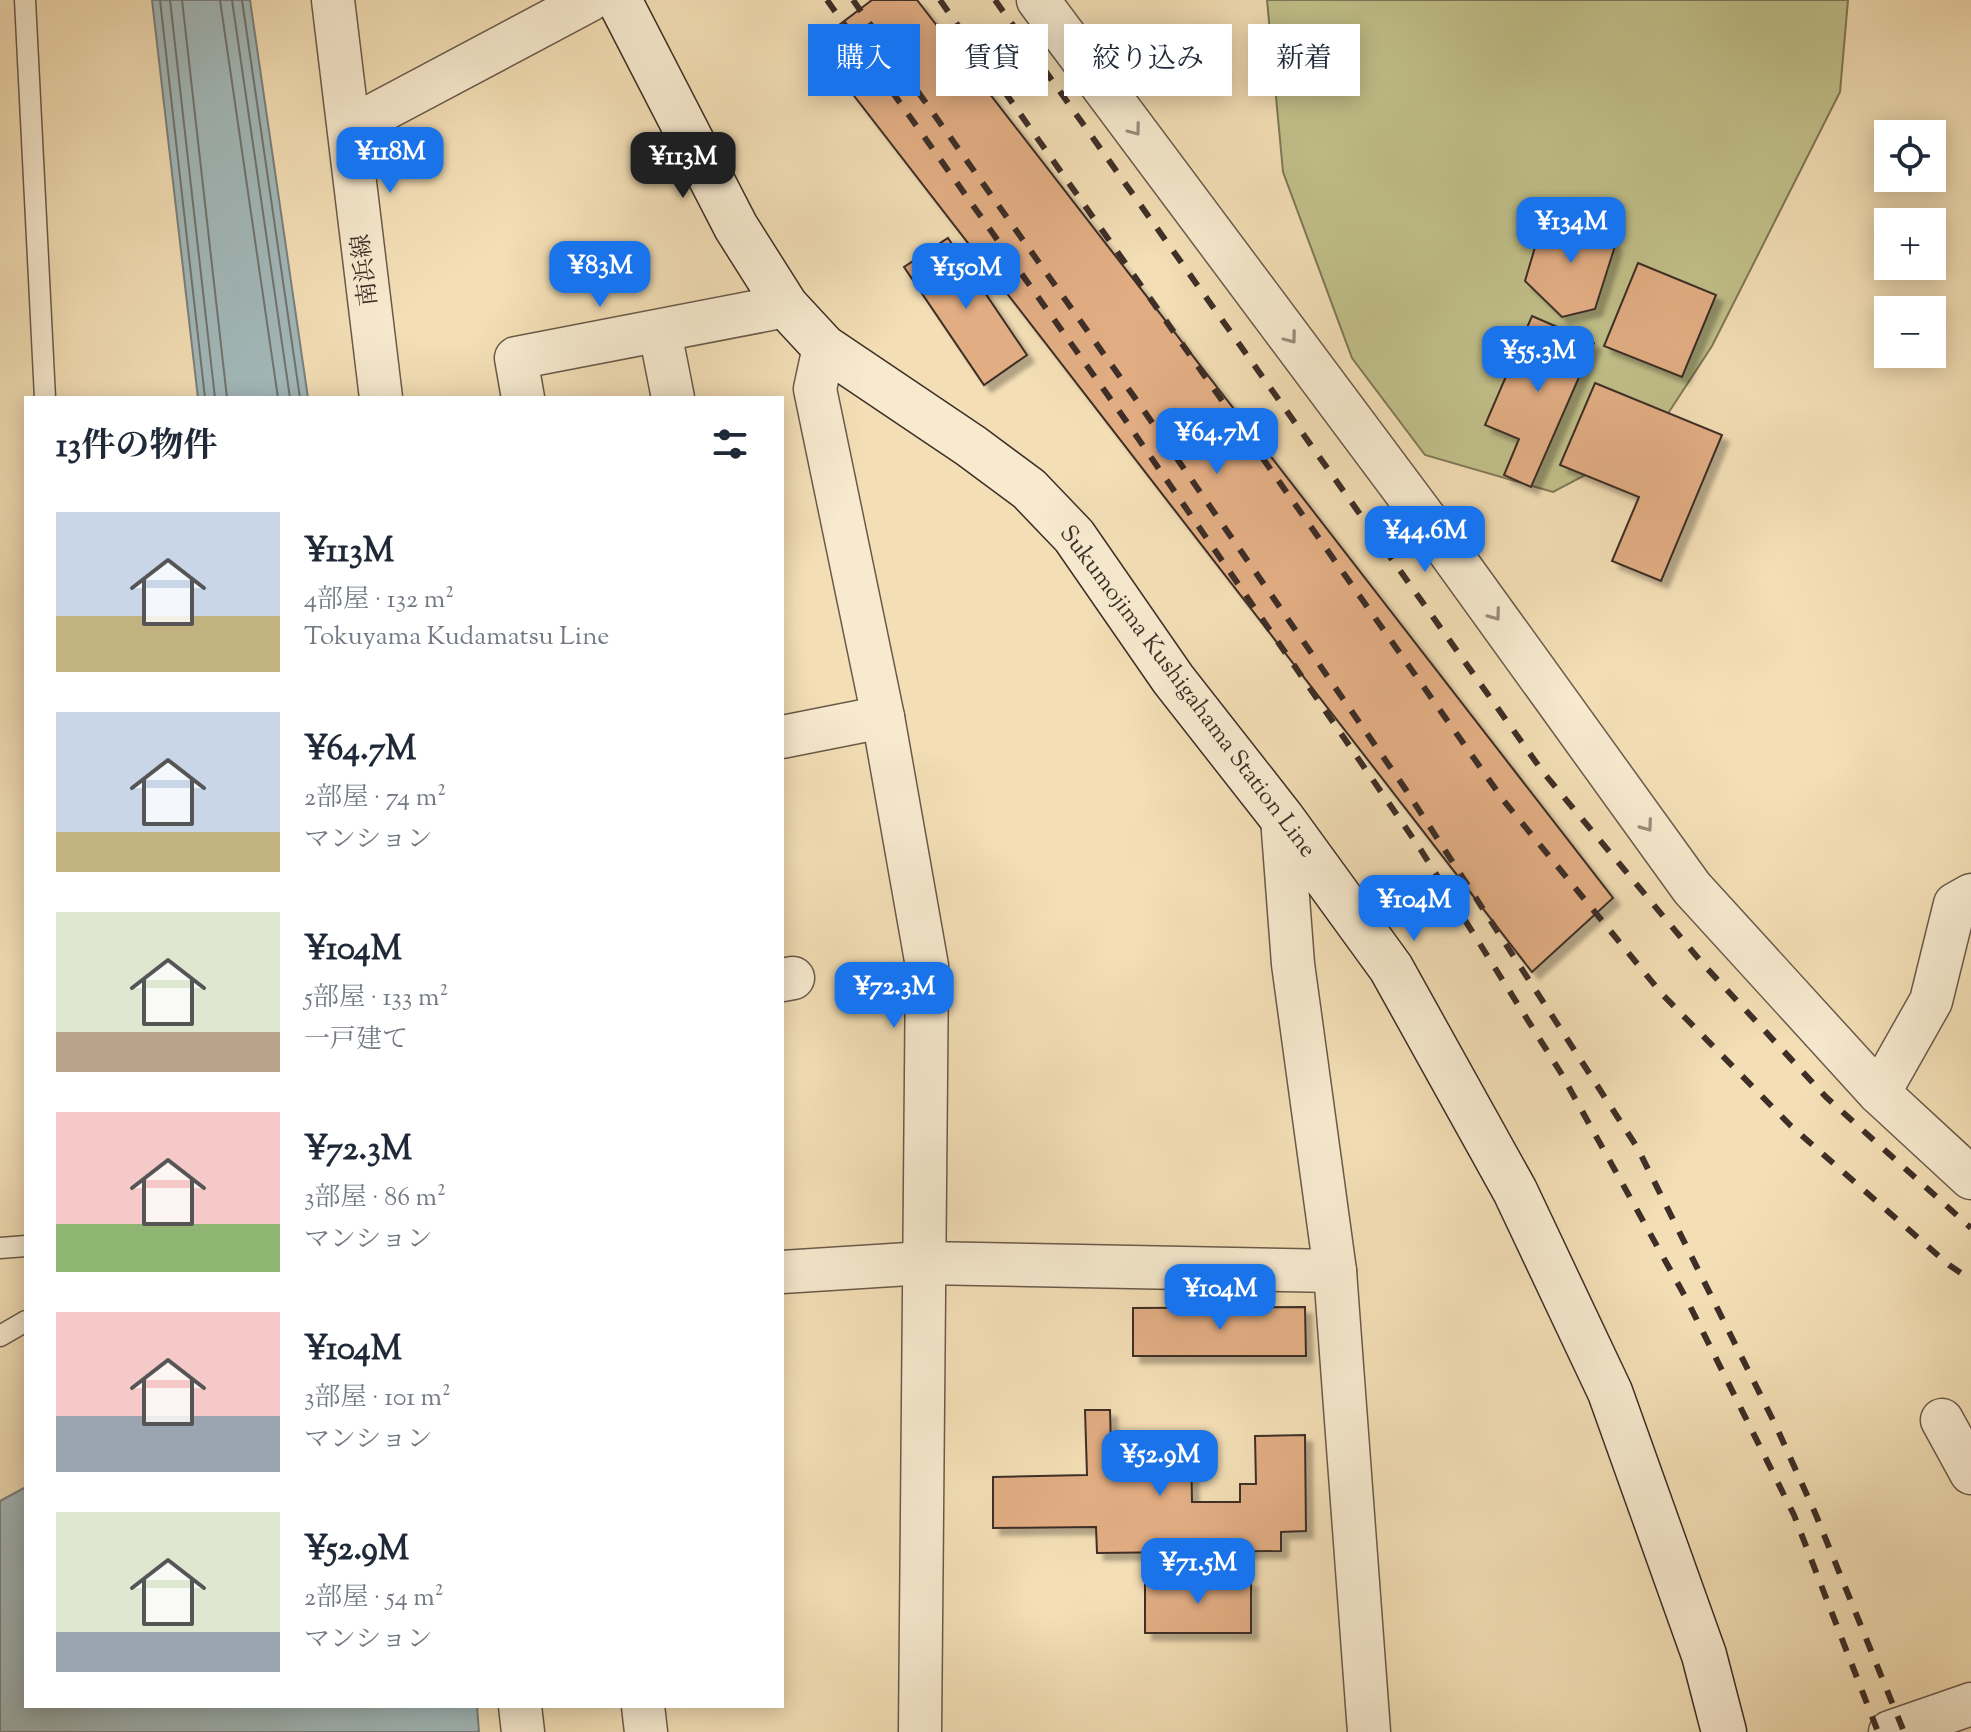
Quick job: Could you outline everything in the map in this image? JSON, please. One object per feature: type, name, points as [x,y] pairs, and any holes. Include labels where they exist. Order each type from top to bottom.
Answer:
[{"type":"main road","name":"Sukumojima Kushigahama Station Line","points":[[619,0],[736,227],[786,306],[824,347],[971,446],[1038,498],[1074,536],[1173,679],[1282,818],[1391,968],[1515,1191],[1610,1392],[1704,1655],[1724,1732]]},
{"type":"street","name":"南浜線","points":[[333,0],[381,396]]},
{"type":"street","points":[[349,128],[590,0]]},
{"type":"street","points":[[1038,0],[1421,512],[1692,888],[1879,1093],[1971,1178]]},
{"type":"street","points":[[523,396],[516,358],[786,306]]},
{"type":"street","points":[[660,332],[673,396]]},
{"type":"street","points":[[824,347],[815,389],[883,717],[927,966],[920,1732]]},
{"type":"street","points":[[784,737],[883,717]]},
{"type":"street","points":[[1282,818],[1293,964],[1335,1271],[1369,1732]]},
{"type":"street","points":[[1879,1093],[1931,1001],[1955,904],[1971,895]]},
{"type":"street","points":[[784,1272],[924,1263],[1335,1271]]},
{"type":"street","points":[[1942,1420],[1971,1473]]},
{"type":"street","points":[[1890,1732],[1971,1704]]},
{"type":"street","points":[[520,1708],[523,1732]]},
{"type":"street","points":[[643,1708],[646,1732]]},
{"type":"lane","points":[[25,0],[45,396]]},
{"type":"lane","points":[[0,1248],[24,1246]]},
{"type":"lane","points":[[0,1336],[24,1322]]},
{"type":"shaded area","points":[[1267,0],[1848,0],[1840,92],[1712,346],[1650,441],[1553,492],[1425,455],[1352,358],[1283,172],[1276,96],[1360,96],[1360,24],[1269,24]]},
{"type":"water","points":[[152,0],[250,0],[308,396],[198,396]]},
{"type":"water","points":[[24,1488],[24,1708],[477,1708],[479,1732],[0,1732],[0,1501]]},
{"type":"building","points":[[872,0],[917,0],[936,25],[936,96],[991,96],[1613,898],[1532,972],[854,96],[920,96],[920,24],[840,24]]},
{"type":"building","points":[[1595,218],[1615,246],[1595,309],[1562,317],[1525,281],[1541,227]]},
{"type":"building","points":[[948,238],[1027,355],[984,385],[904,267]]},
{"type":"building","points":[[1638,263],[1716,295],[1682,377],[1604,346]]},
{"type":"building","points":[[1532,316],[1594,343],[1531,487],[1504,475],[1519,439],[1485,425]]},
{"type":"building","points":[[1595,383],[1722,435],[1661,581],[1612,561],[1639,497],[1560,465]]},
{"type":"building","points":[[1305,1307],[1306,1356],[1133,1356],[1133,1308]]},
{"type":"building","points":[[1085,1410],[1110,1410],[1111,1447],[1191,1446],[1192,1502],[1240,1502],[1240,1484],[1256,1484],[1255,1436],[1305,1435],[1306,1531],[1281,1532],[1281,1551],[1097,1553],[1096,1527],[993,1528],[993,1477],[1087,1475]]},
{"type":"building","points":[[1145,1580],[1251,1580],[1251,1633],[1145,1633]]},
{"type":"railway","points":[[827,0],[1124,418],[1419,847],[1561,1073],[1687,1300],[1794,1515],[1878,1732]]},
{"type":"railway","points":[[853,0],[1142,408],[1404,787],[1637,1147],[1776,1426],[1816,1515],[1904,1732]]},
{"type":"railway","points":[[940,0],[1504,801],[1662,994],[1791,1126],[1949,1265],[1971,1280]]},
{"type":"railway","points":[[995,0],[1543,772],[1703,964],[1826,1097],[1971,1228]]}]
